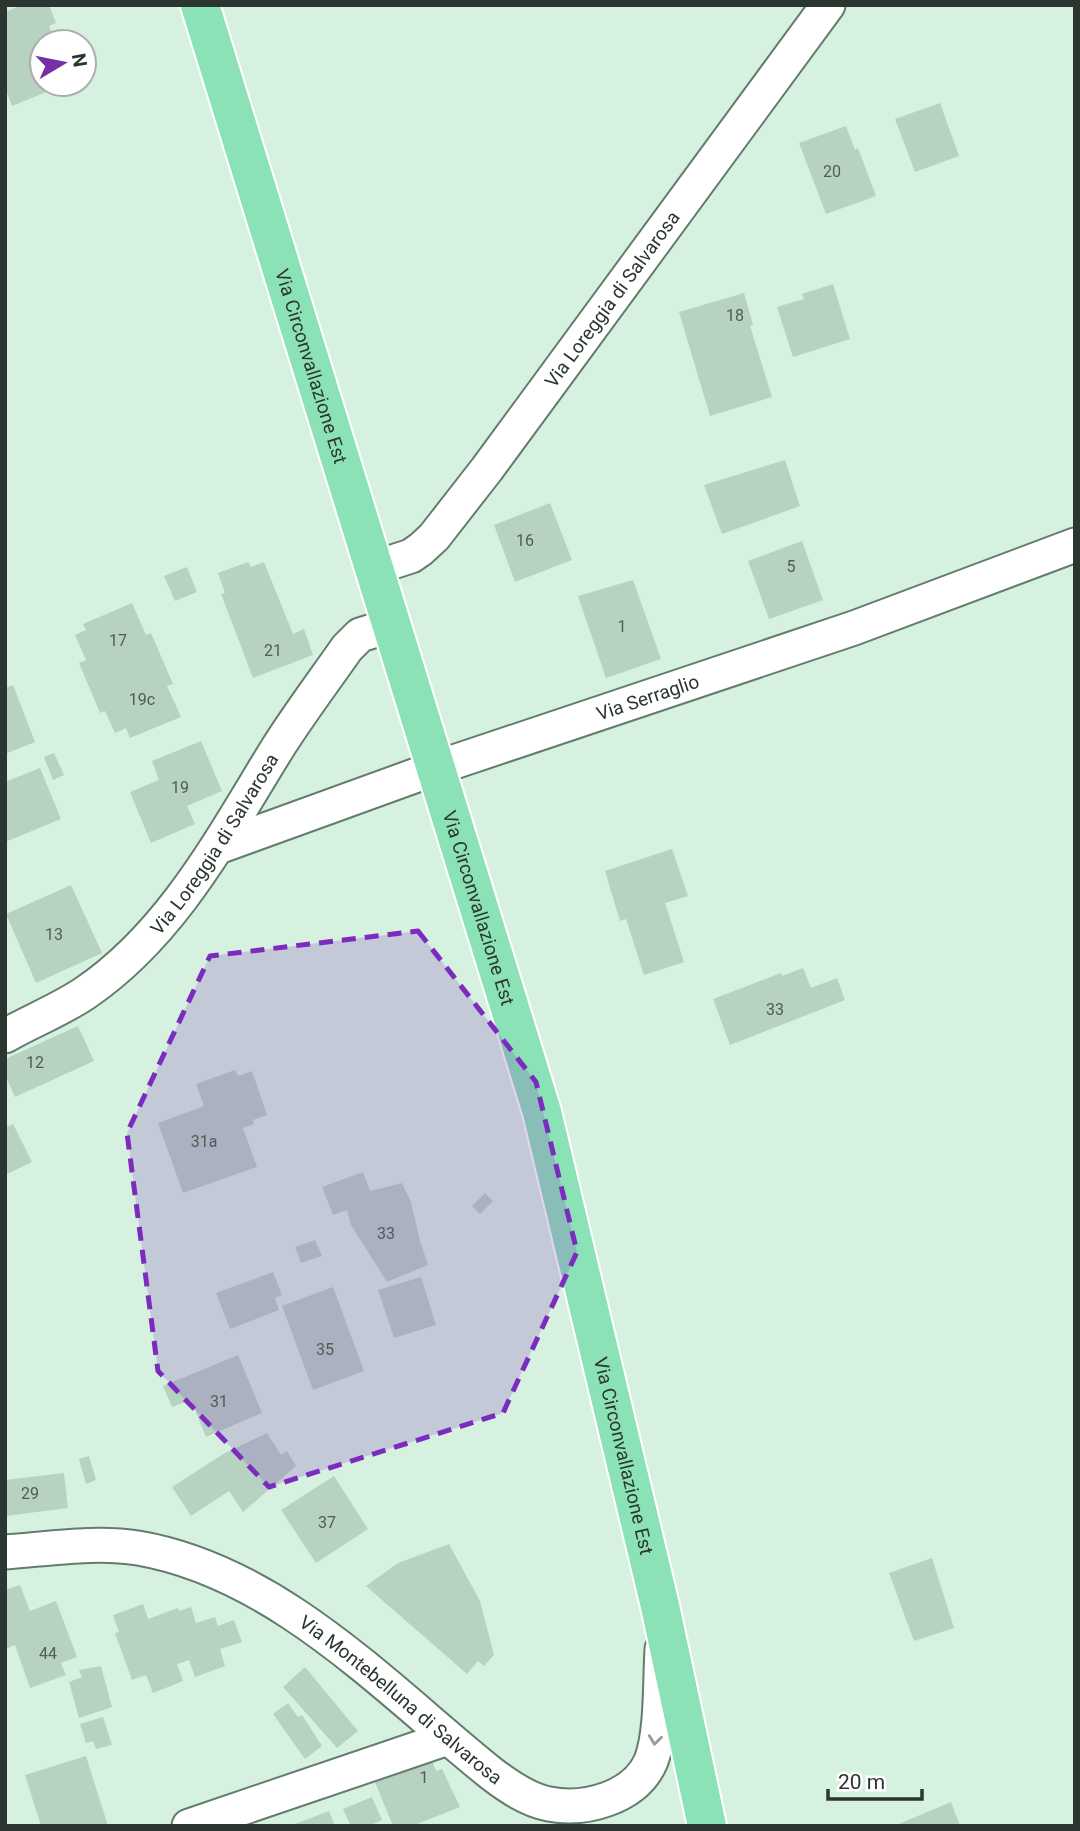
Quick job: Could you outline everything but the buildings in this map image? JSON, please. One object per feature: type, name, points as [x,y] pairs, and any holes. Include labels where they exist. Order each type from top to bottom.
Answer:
[{"type":"main road","name":"Via Circonvallazione Est","points":[[200,5],[542,1112],[663,1623],[707,1826]]},
{"type":"street","name":"Via Loreggia di Salvarosa","points":[[374,568],[411,556],[434,537],[487,469],[828,5]]},
{"type":"street","name":"Via Serraglio","points":[[218,847],[436,768],[854,628],[1075,545]]},
{"type":"street","name":"Via Loreggia di Salvarosa","points":[[6,1034],[86,993],[145,941],[191,886],[218,847],[279,746],[347,648],[356,637],[365,632],[392,625]]},
{"type":"street","name":"Via Montebelluna di Salvarosa","points":[[5,1552],[90,1546],[125,1547],[168,1554],[217,1572],[319,1631],[505,1784],[531,1798],[565,1806],[594,1803],[622,1792],[642,1776],[650,1763],[656,1746],[663,1623]]},
{"type":"street","points":[[190,1826],[448,1738]]},
{"type":"highlighted area","points":[[418,931],[536,1082],[577,1252],[503,1413],[269,1487],[158,1371],[127,1133],[210,956]]}]
